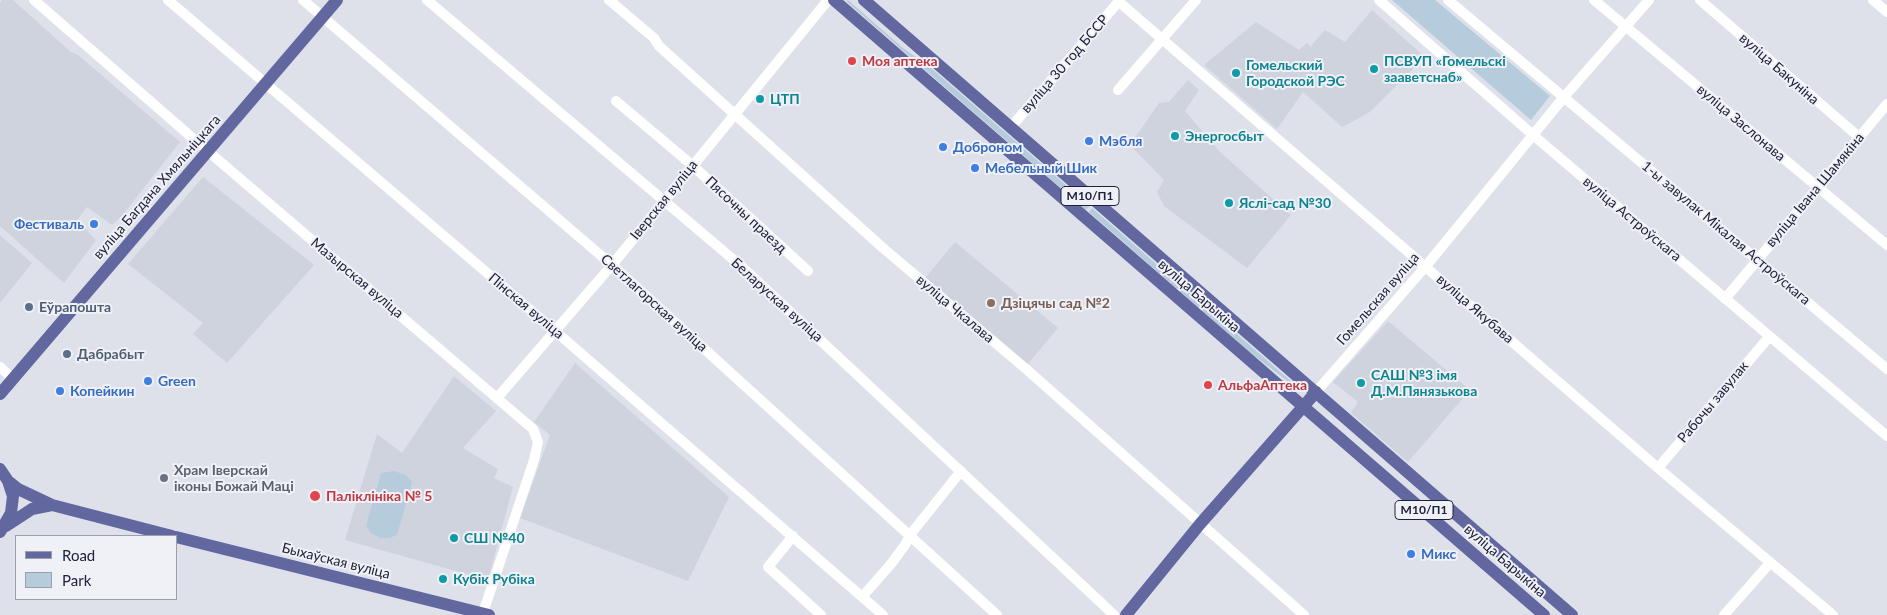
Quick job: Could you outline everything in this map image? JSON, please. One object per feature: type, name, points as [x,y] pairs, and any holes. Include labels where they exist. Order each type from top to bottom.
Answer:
[{"type":"main road","name":"вуліца Багдана Хмяльніцкага","points":[[0,394],[338,0]]},
{"type":"main road","name":"вуліца Барыкіна","points":[[834,0],[1544,615]]},
{"type":"main road","name":"вуліца Барыкіна","points":[[864,0],[1572,615]]},
{"type":"main road","name":"Гомельская вуліца","points":[[1126,615],[1200,524],[1316,392]]},
{"type":"main road","points":[[0,469],[8,481],[18,489],[52,505],[168,535]]},
{"type":"main road","points":[[2,530],[11,513],[12,505],[8,481]]},
{"type":"main road","points":[[2,530],[23,513],[40,506],[52,505]]},
{"type":"main road","name":"Быхаўская вуліца","points":[[178,537],[486,614]]},
{"type":"street","name":"Мазырская вуліца","points":[[34,0],[533,429],[538,442],[486,614]]},
{"type":"street","name":"Пінская вуліца","points":[[168,0],[883,615]]},
{"type":"street","name":"Светлагорская вуліца","points":[[302,0],[612,264],[997,615]]},
{"type":"street","name":"Беларуская вуліца","points":[[427,0],[741,266],[1114,615]]},
{"type":"street","name":"вуліца Чкалава","points":[[609,0],[883,248],[1025,368],[1304,615]]},
{"type":"street","name":"Іверская вуліца","points":[[497,398],[612,264],[828,0]]},
{"type":"street","points":[[1118,90],[1196,0]]},
{"type":"street","name":"вуліца Астроўскага","points":[[1379,0],[1533,135],[1887,436]]},
{"type":"street","points":[[1448,0],[1564,97]]},
{"type":"street","name":"вуліца Заслонава","points":[[1594,0],[1887,245]]},
{"type":"street","name":"Гомельская вуліца","points":[[1316,392],[1426,266],[1564,97],[1650,0]]},
{"type":"street","name":"вуліца Бакуніна","points":[[1700,0],[1859,137]]},
{"type":"street","points":[[1873,0],[1887,12]]},
{"type":"street","name":"вуліца 30 год БССР","points":[[1011,127],[1119,1]]},
{"type":"street","name":"вуліца Якубава","points":[[1119,1],[1658,468],[1833,615]]},
{"type":"street","name":"1-ы завулак Мікалая Астроўскага","points":[[1564,97],[1887,369]]},
{"type":"street","name":"Пясочны праезд","points":[[616,101],[692,165],[808,271]]},
{"type":"street","name":"вуліца Івана Шамякіна","points":[[1725,299],[1887,104]]},
{"type":"street","name":"Рабочы завулак","points":[[1658,468],[1768,336]]},
{"type":"street","points":[[0,367],[13,378]]},
{"type":"street","points":[[862,597],[891,564],[910,535],[961,471]]},
{"type":"street","points":[[793,536],[768,567],[821,615]]},
{"type":"street","points":[[1724,615],[1770,563]]},
{"type":"shaded area","points":[[2,0],[13,0],[71,52],[78,55],[180,142],[121,217],[112,225],[87,207],[77,220],[96,240],[64,283],[0,226],[0,3]]},
{"type":"shaded area","points":[[1372,10],[1425,57],[1370,112],[1342,127],[1303,92],[1277,129],[1204,65],[1256,22],[1299,50],[1307,43],[1312,49],[1311,46],[1325,30],[1345,42]]},
{"type":"shaded area","points":[[1188,80],[1199,90],[1185,111],[1220,152],[1291,215],[1247,268],[1164,206],[1157,192],[1164,180],[1130,145],[1159,103],[1169,102]]},
{"type":"shaded area","points":[[203,177],[314,265],[227,363],[193,334],[203,323],[128,264]]},
{"type":"shaded area","points":[[0,235],[32,263],[0,303]]},
{"type":"shaded area","name":"Дзіцячы сад №2","points":[[955,242],[1058,328],[1027,365],[925,278]]},
{"type":"shaded area","points":[[1388,321],[1470,390],[1408,462],[1351,413],[1358,402],[1333,382]]},
{"type":"shaded area","points":[[575,363],[729,497],[688,581],[520,518],[550,435],[534,422]]},
{"type":"shaded area","points":[[454,376],[496,411],[463,448],[498,469],[494,478],[513,487],[488,580],[345,540],[377,434],[402,453]]},
{"type":"green space","points":[[848,0],[903,48],[930,67],[1090,206],[1086,210],[846,1]]},
{"type":"green space","points":[[1392,0],[1435,0],[1550,96],[1531,120]]},
{"type":"green space","points":[[1092,208],[1300,389],[1247,350],[1089,212]]},
{"type":"green space","points":[[394,471],[406,475],[412,482],[397,535],[389,538],[380,538],[371,533],[366,526],[381,473]]},
{"type":"place","name":"Моя аптека","points":[[852,61]]},
{"type":"place","name":"ПСВУП «Гомельскі зааветснаб»","points":[[1374,69]]},
{"type":"place","name":"Гомельский Городской РЭС","points":[[1236,73]]},
{"type":"place","name":"ЦТП","points":[[760,99]]},
{"type":"place","name":"Энергосбыт","points":[[1175,136]]},
{"type":"place","name":"Мэбля","points":[[1089,141]]},
{"type":"place","name":"Доброном","points":[[943,147]]},
{"type":"place","name":"Мебельный Шик","points":[[975,168]]},
{"type":"place","name":"Яслі-сад №30","points":[[1229,203]]},
{"type":"place","name":"Фестиваль","points":[[94,224]]},
{"type":"place","name":"Дзіцячы сад №2","points":[[991,303]]},
{"type":"place","name":"Еўрапошта","points":[[29,307]]},
{"type":"place","name":"Дабрабыт","points":[[67,354]]},
{"type":"place","name":"Green","points":[[148,381]]},
{"type":"place","name":"САШ №3 імя Д.М.Пянязькова","points":[[1361,383]]},
{"type":"place","name":"АльфаАптека","points":[[1208,385]]},
{"type":"place","name":"Копейкин","points":[[60,391]]},
{"type":"place","name":"Храм Іверскай іконы Божай Маці","points":[[164,478]]},
{"type":"place","name":"Паліклініка № 5","points":[[315,496]]},
{"type":"place","name":"СШ №40","points":[[454,538]]},
{"type":"place","name":"Микс","points":[[1411,554]]},
{"type":"place","name":"Кубік Рубіка","points":[[443,579]]}]
